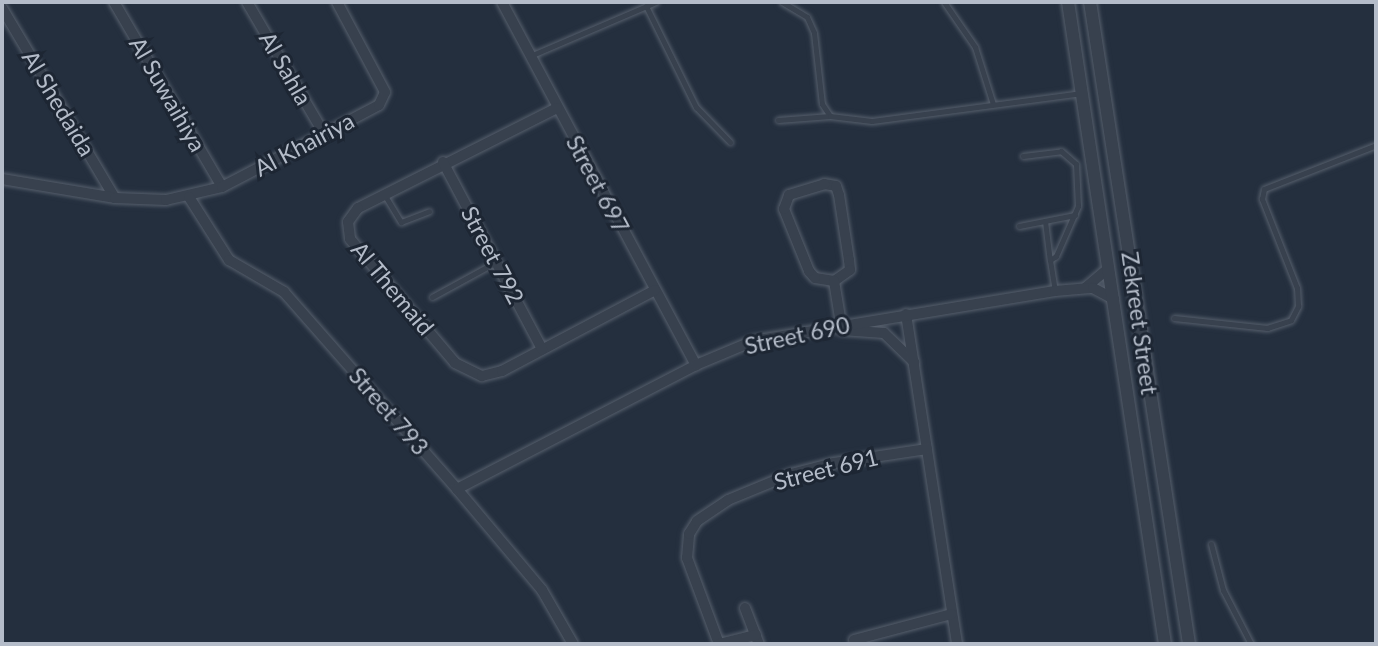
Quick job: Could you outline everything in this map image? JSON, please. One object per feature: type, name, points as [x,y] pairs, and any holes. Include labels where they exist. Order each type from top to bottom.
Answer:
[{"type":"street","name":"Al Suwaihiya","points":[[114,2],[222,187]]},
{"type":"street","name":"Al Sahla","points":[[247,2],[324,134]]},
{"type":"street","name":"Al Khairiya","points":[[2,179],[115,198],[189,197],[222,187],[379,105],[385,92],[337,2]]},
{"type":"street","name":"Street 697","points":[[502,2],[696,365]]},
{"type":"street","name":"Zekreet Street","points":[[1090,2],[1189,644]]},
{"type":"street","name":"Zekreet Street","points":[[1066,4],[1114,299],[1165,644]]},
{"type":"street","name":"Al Shedaida","points":[[2,8],[115,198]]},
{"type":"street","name":"Al Themaid","points":[[557,108],[443,162],[352,214],[350,239],[455,363],[472,374],[492,375],[655,290]]},
{"type":"street","name":"Street 792","points":[[443,162],[542,349]]},
{"type":"street","points":[[824,184],[835,186],[838,195],[849,260],[850,270],[834,281],[815,278],[809,271],[784,209],[789,195],[824,184]]},
{"type":"street","name":"Street 793","points":[[189,197],[229,260],[284,292],[457,488],[542,590],[573,644]]},
{"type":"street","points":[[1085,288],[1109,268]]},
{"type":"street","points":[[834,281],[839,325],[847,333],[884,333],[914,362]]},
{"type":"street","name":"Street 690","points":[[457,488],[696,365],[753,341],[1055,291],[1085,288],[1114,299]]},
{"type":"street","points":[[906,314],[957,644]]},
{"type":"street","name":"Street 691","points":[[719,644],[687,558],[689,534],[702,516],[749,491],[812,468],[928,449]]},
{"type":"street","points":[[719,644],[757,640],[745,608]]},
{"type":"street","points":[[854,640],[952,614]]},
{"type":"lane","points":[[529,56],[656,2]]},
{"type":"lane","points":[[782,2],[807,18],[814,33],[822,104],[830,116]]},
{"type":"lane","points":[[944,2],[975,47],[993,104]]},
{"type":"lane","points":[[646,6],[696,107],[730,142]]},
{"type":"lane","points":[[778,120],[830,116],[872,121],[1082,93]]},
{"type":"lane","points":[[1174,318],[1266,328],[1292,320],[1298,306],[1297,288],[1262,200],[1264,189],[1376,145]]},
{"type":"lane","points":[[1023,156],[1061,150],[1072,156],[1079,181],[1075,215],[1050,260]]},
{"type":"lane","points":[[384,194],[401,222],[429,211]]},
{"type":"lane","points":[[1019,226],[1075,215]]},
{"type":"lane","points":[[1045,221],[1055,291]]},
{"type":"lane","points":[[432,297],[496,262]]},
{"type":"lane","points":[[1211,544],[1223,590],[1251,644]]}]
